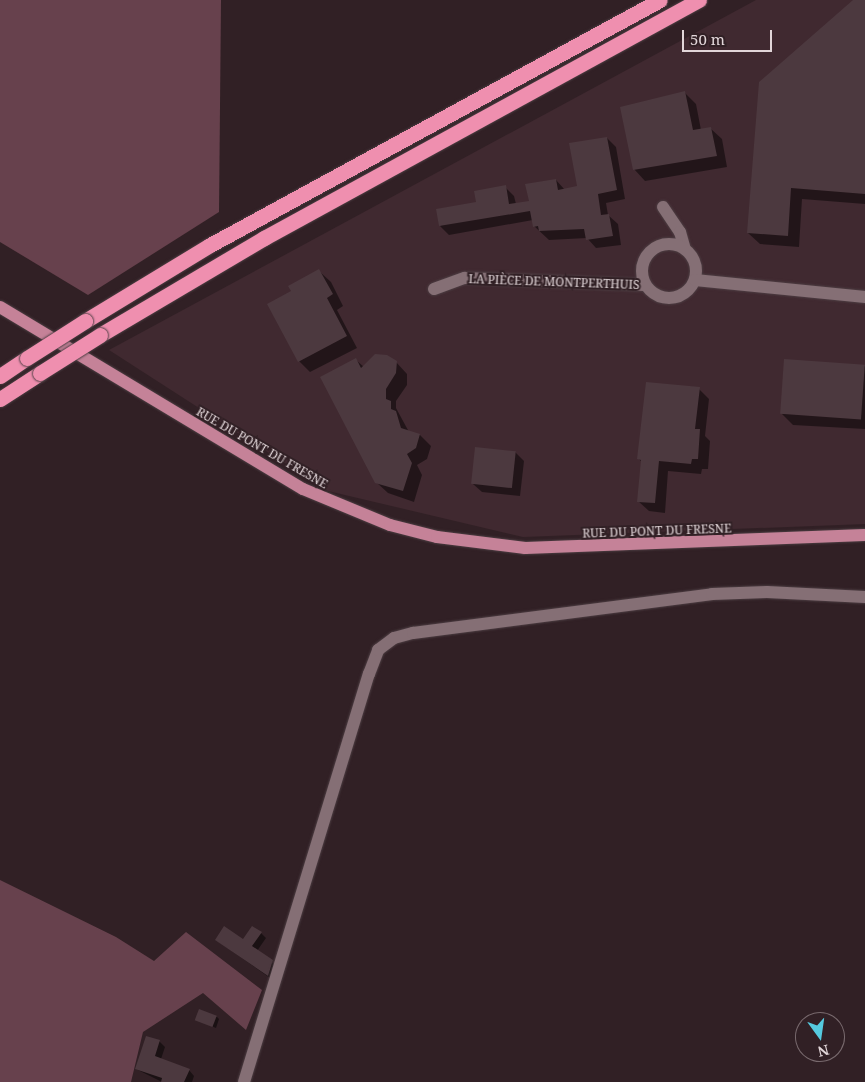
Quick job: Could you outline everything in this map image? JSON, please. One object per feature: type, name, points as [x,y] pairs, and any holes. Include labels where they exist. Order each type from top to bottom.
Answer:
[{"type":"highway","points":[[0,376],[85,321],[218,240],[660,0]]},
{"type":"highway","points":[[0,398],[100,335],[264,238],[699,0]]},
{"type":"main road","name":"RUE DU PONT DU FRESNE","points":[[0,308],[302,489],[342,508],[399,527],[482,544],[525,548],[865,536]]},
{"type":"street","points":[[663,207],[680,232],[685,249],[695,262],[695,280],[865,297]]},
{"type":"street","name":"LA PIÈCE DE MONTPERTHUIS","points":[[685,249],[667,244],[651,251],[642,267],[646,285],[659,296],[676,298],[691,288],[695,280]]},
{"type":"street","name":"LA PIÈCE DE MONTPERTHUIS","points":[[434,289],[465,278],[646,285]]},
{"type":"street","points":[[244,1082],[378,650],[394,638],[413,633],[712,594],[767,592],[865,597]]},
{"type":"shaded area","points":[[0,0],[221,0],[219,212],[88,295],[0,242]]},
{"type":"shaded area","points":[[756,0],[865,0],[865,524],[523,537],[328,491],[109,350]]},
{"type":"shaded area","points":[[0,880],[116,937],[154,961],[186,932],[262,990],[246,1030],[203,993],[143,1032],[131,1082],[0,1082]]},
{"type":"building","points":[[853,0],[865,0],[865,194],[791,188],[788,236],[747,233],[759,82]]},
{"type":"building","points":[[685,91],[693,130],[711,127],[717,156],[633,170],[620,107]]},
{"type":"building","points":[[607,137],[617,190],[598,194],[601,215],[609,214],[613,236],[586,240],[584,229],[539,231],[538,226],[533,227],[530,211],[439,226],[436,209],[476,202],[474,191],[506,185],[509,204],[529,201],[525,184],[556,179],[558,190],[577,186],[569,143]]},
{"type":"building","points":[[319,269],[333,294],[327,298],[347,336],[298,362],[267,304],[291,291],[288,286]]},
{"type":"building","points":[[375,354],[387,355],[397,361],[396,373],[386,389],[386,399],[391,401],[391,409],[396,411],[401,428],[420,434],[416,448],[407,454],[412,463],[403,491],[375,483],[320,377],[356,358],[361,368]]},
{"type":"building","points":[[784,359],[865,365],[861,420],[780,414]]},
{"type":"building","points":[[646,382],[700,387],[695,429],[700,429],[698,459],[692,459],[691,464],[659,461],[655,503],[637,502],[641,460],[637,459]]},
{"type":"building","points":[[475,447],[516,451],[512,488],[471,484]]},
{"type":"building","points":[[224,926],[243,939],[252,926],[262,932],[252,946],[273,960],[268,976],[215,940]]},
{"type":"building","points":[[199,1009],[217,1016],[212,1027],[195,1020]]},
{"type":"building","points":[[146,1036],[160,1040],[155,1056],[190,1069],[184,1082],[161,1082],[162,1078],[135,1069]]}]
